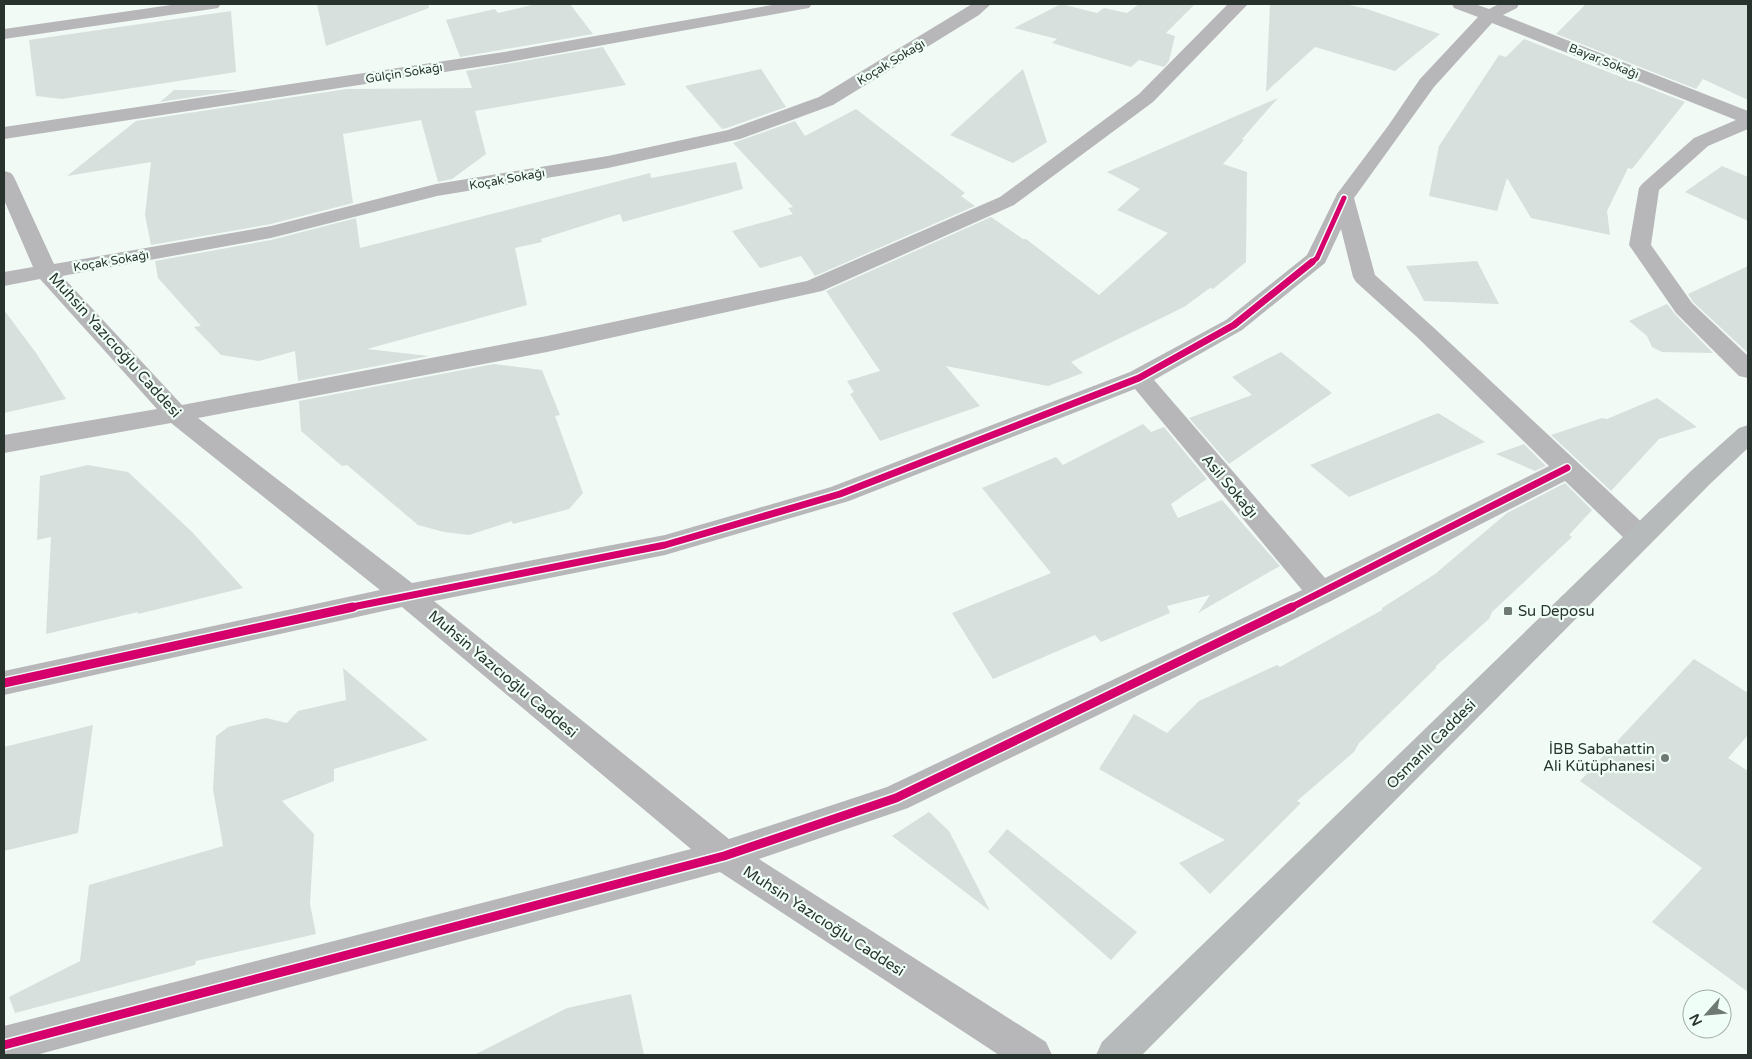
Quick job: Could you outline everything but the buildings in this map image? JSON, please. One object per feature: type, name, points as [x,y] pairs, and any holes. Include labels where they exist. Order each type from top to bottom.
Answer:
[{"type":"main road","name":"Osmanlı Caddesi","points":[[1115,1055],[1640,537],[1748,434]]},
{"type":"street","points":[[4,34],[212,4]]},
{"type":"street","name":"Gülçin Sokağı","points":[[4,133],[643,35],[803,4]]},
{"type":"street","name":"Koçak Sokağı","points":[[4,279],[47,273],[271,232],[436,190],[608,162],[733,135],[826,101],[982,4]]},
{"type":"street","points":[[4,444],[176,414],[547,344],[814,286],[1007,201],[1146,98],[1240,4]]},
{"type":"street","name":"Bayar Sokağı","points":[[1460,4],[1748,120]]},
{"type":"street","points":[[4,682],[407,595],[665,545],[840,494],[1139,378],[1234,325],[1317,258],[1344,198],[1395,130],[1427,83],[1489,16],[1511,4]]},
{"type":"street","points":[[1748,120],[1701,142],[1649,188],[1640,245],[1684,308],[1748,370]]},
{"type":"street","name":"Muhsin Yazıcıoğlu Caddesi","points":[[4,177],[47,273],[176,414],[407,595],[724,856],[1034,1055]]},
{"type":"street","points":[[1344,198],[1364,277],[1425,332],[1640,537]]},
{"type":"street","name":"Asil Sokağı","points":[[1139,378],[1321,593]]},
{"type":"street","points":[[4,1045],[724,856],[896,798],[1321,593],[1567,468]]},
{"type":"cycle path","points":[[4,683],[407,595],[665,545],[840,494],[1139,378],[1234,325],[1317,258],[1344,198]]},
{"type":"cycle path","points":[[4,1045],[724,856],[896,798],[1321,593],[1567,468]]},
{"type":"place","name":"Su Deposu","points":[[1508,611]]},
{"type":"place","name":"İBB Sabahattin Ali Kütüphanesi","points":[[1665,758]]}]
